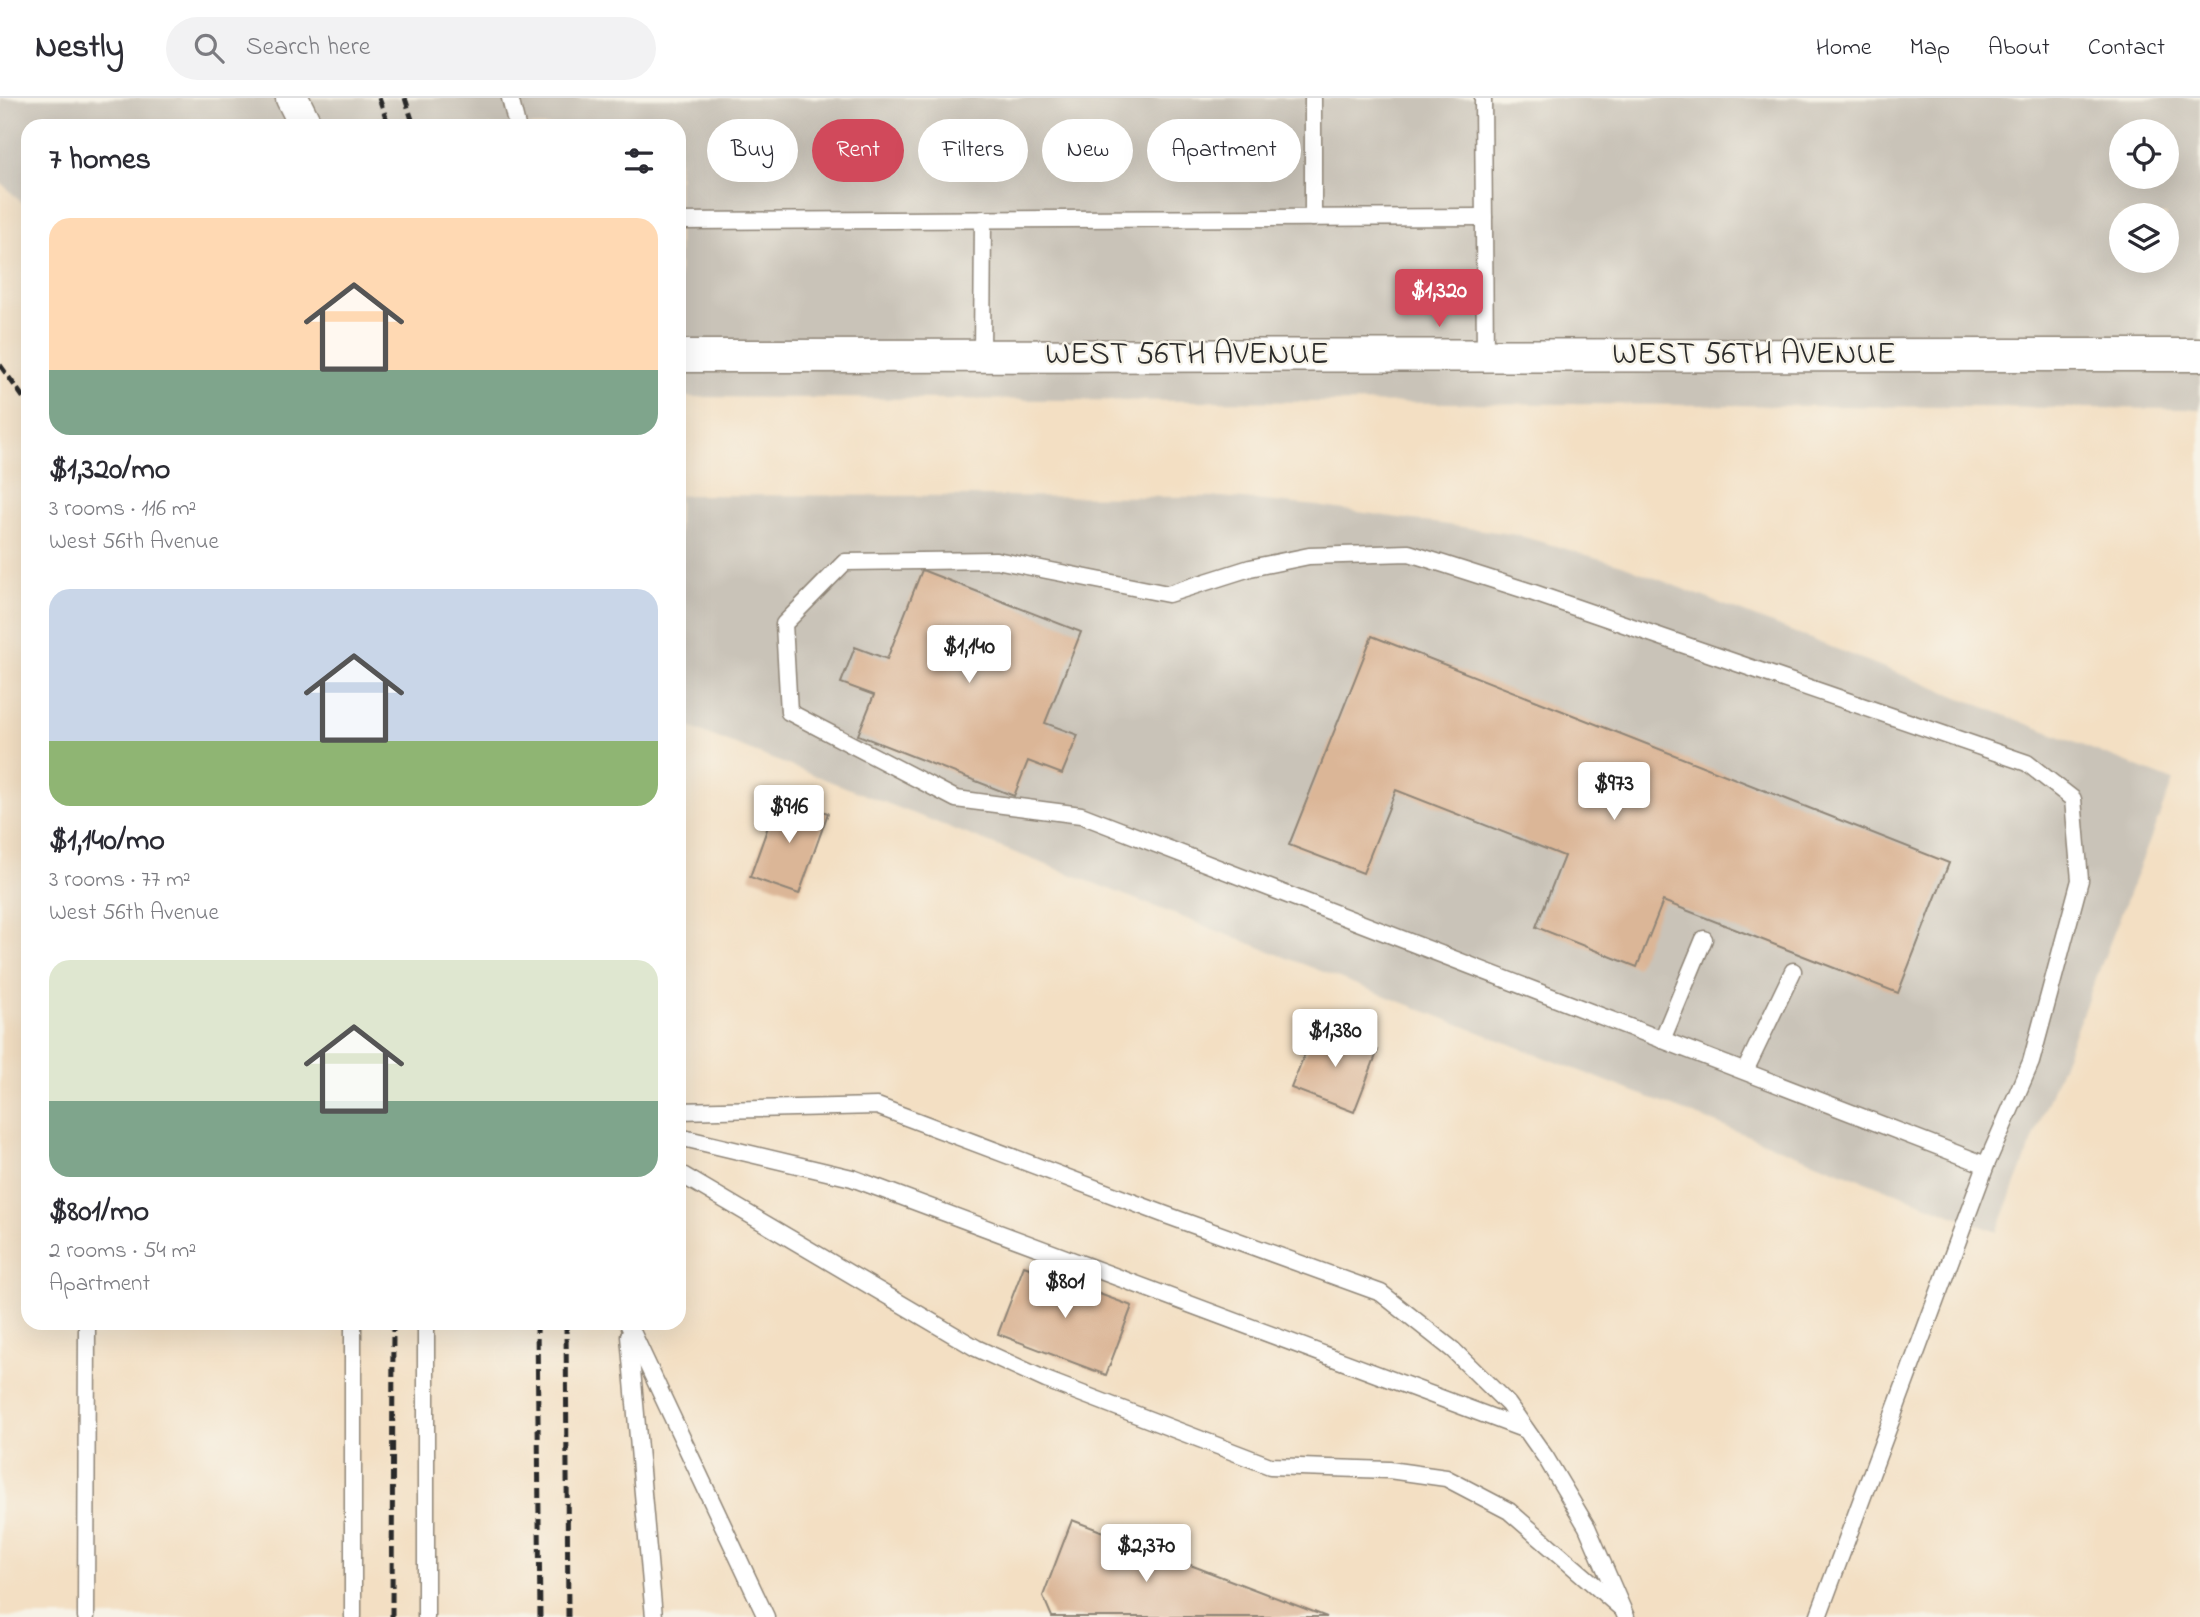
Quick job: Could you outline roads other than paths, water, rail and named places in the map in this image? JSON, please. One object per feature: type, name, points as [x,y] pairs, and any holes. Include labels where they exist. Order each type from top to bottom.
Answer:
[{"type":"street","points":[[292,98],[302,119]]},
{"type":"street","name":"WEST 56TH AVENUE","points":[[686,356],[2200,355]]},
{"type":"lane","points":[[510,98],[515,119]]},
{"type":"lane","points":[[1312,98],[1312,218]]},
{"type":"lane","points":[[1483,98],[1485,355]]},
{"type":"lane","points":[[686,221],[1484,217]]},
{"type":"lane","points":[[982,355],[984,219]]},
{"type":"lane","points":[[1818,1617],[1986,1165],[2031,1062],[2080,880],[2073,799],[2027,763],[1409,553],[1309,556],[1250,568],[1168,594],[996,560],[845,562],[784,624],[789,712],[956,799],[1081,815],[1986,1165]]},
{"type":"lane","points":[[1662,1040],[1704,939]]},
{"type":"lane","points":[[1745,1071],[1793,971]]},
{"type":"lane","points":[[686,1111],[877,1106],[1381,1293],[1453,1350],[1508,1404],[1546,1458],[1587,1527],[1626,1614]]},
{"type":"lane","points":[[686,1139],[852,1178],[1526,1431]]},
{"type":"lane","points":[[686,1177],[976,1348],[1046,1380],[1270,1466],[1389,1470],[1446,1478],[1509,1511],[1626,1614]]},
{"type":"lane","points":[[86,1617],[87,1330]]},
{"type":"lane","points":[[353,1330],[353,1617]]},
{"type":"lane","points":[[426,1330],[426,1617]]},
{"type":"lane","points":[[629,1330],[654,1617]]},
{"type":"lane","points":[[631,1330],[766,1617]]},
{"type":"railway","points":[[379,98],[386,119]]},
{"type":"railway","points":[[405,98],[412,119]]},
{"type":"railway","points":[[0,365],[21,394]]},
{"type":"railway","points":[[392,1617],[393,1330]]},
{"type":"railway","points":[[537,1330],[540,1617]]},
{"type":"railway","points":[[566,1330],[568,1617]]}]
